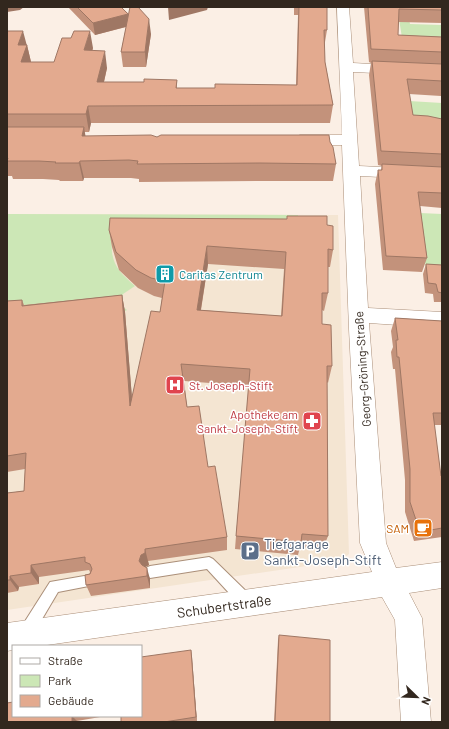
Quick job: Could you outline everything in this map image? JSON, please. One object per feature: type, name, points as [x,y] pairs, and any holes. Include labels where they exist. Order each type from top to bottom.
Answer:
[{"type":"street","name":"Georg-Gröning-Straße","points":[[343,7],[359,315],[373,543],[389,582],[408,618],[416,722]]},
{"type":"street","points":[[346,67],[442,72]]},
{"type":"street","points":[[282,140],[350,140]]},
{"type":"street","points":[[352,171],[442,175]]},
{"type":"street","points":[[359,315],[442,320]]},
{"type":"street","name":"Schubertstraße","points":[[16,636],[442,575]]},
{"type":"lane","points":[[150,572],[209,563],[248,602]]},
{"type":"lane","points":[[16,636],[54,586],[90,581]]},
{"type":"shaded area","name":"St. Joseph-Stift","points":[[7,214],[338,215],[349,554],[340,561],[7,610]]},
{"type":"green space","points":[[399,19],[409,19],[410,24],[442,25],[442,40],[403,44]]},
{"type":"green space","points":[[409,101],[442,103],[442,127],[411,126]]},
{"type":"green space","points":[[420,213],[442,214],[442,272],[426,271]]},
{"type":"green space","points":[[7,214],[298,215],[299,233],[112,239],[112,254],[116,266],[135,286],[123,294],[121,305],[127,310],[29,322],[7,319]]},
{"type":"building","points":[[77,7],[121,7],[128,14],[93,23]]},
{"type":"building","points":[[130,7],[138,7],[149,19],[145,52],[121,52]]},
{"type":"building","points":[[299,7],[327,7],[327,30],[324,30],[325,62],[333,105],[88,106],[86,114],[7,114],[7,31],[23,31],[18,45],[27,45],[21,62],[54,62],[62,38],[71,38],[74,31],[90,31],[84,50],[105,51],[97,82],[144,82],[144,79],[177,80],[176,88],[215,88],[215,84],[297,85]]},
{"type":"building","points":[[368,7],[442,7],[442,10],[399,9],[398,35],[442,37],[442,52],[371,49]]},
{"type":"building","points":[[372,61],[442,64],[442,81],[407,79],[413,115],[442,119],[442,154],[381,151]]},
{"type":"building","points":[[7,127],[84,127],[82,136],[151,135],[157,137],[161,135],[329,135],[336,164],[137,164],[138,161],[129,160],[80,161],[79,163],[7,161]]},
{"type":"building","points":[[382,164],[442,167],[442,193],[418,192],[427,258],[386,256],[378,170],[382,170]]},
{"type":"building","name":"St. Joseph-Stift","points":[[287,216],[327,216],[327,225],[333,226],[333,250],[328,249],[328,293],[322,293],[322,324],[331,325],[332,366],[327,366],[328,536],[302,534],[301,542],[236,536],[250,369],[181,364],[187,407],[199,406],[208,467],[215,466],[227,537],[145,549],[145,553],[141,555],[139,561],[147,568],[147,576],[86,585],[85,575],[90,574],[92,569],[90,564],[85,562],[85,557],[31,565],[31,573],[10,576],[10,580],[7,580],[7,493],[24,491],[26,453],[7,456],[7,301],[22,300],[22,306],[122,295],[130,406],[151,311],[160,312],[165,281],[151,278],[136,270],[116,252],[109,230],[110,218],[287,219]],"holes":[[[207,246],[286,252],[282,316],[197,310]]]},
{"type":"building","points":[[426,264],[442,265],[442,293],[438,292],[436,284],[428,283]]},
{"type":"building","points":[[395,318],[442,321],[442,413],[433,413],[442,476],[442,528],[420,532],[410,502],[410,469],[399,357],[397,357],[396,340],[398,340]]},
{"type":"building","points":[[279,635],[330,640],[330,722],[275,722]]},
{"type":"building","points":[[191,650],[196,717],[164,722],[121,722],[121,717],[142,717],[142,657]]},
{"type":"building","points":[[12,702],[12,717],[72,717],[72,722],[7,722],[7,703]]},
{"type":"place","name":"Caritas Zentrum","points":[[165,274]]},
{"type":"place","name":"St. Joseph-Stift","points":[[175,385]]},
{"type":"place","name":"Apotheke am Sankt-Joseph-Stift","points":[[312,421]]},
{"type":"place","name":"SAM","points":[[423,528]]},
{"type":"place","name":"Tiefgarage Sankt-Joseph-Stift","points":[[250,551]]}]
